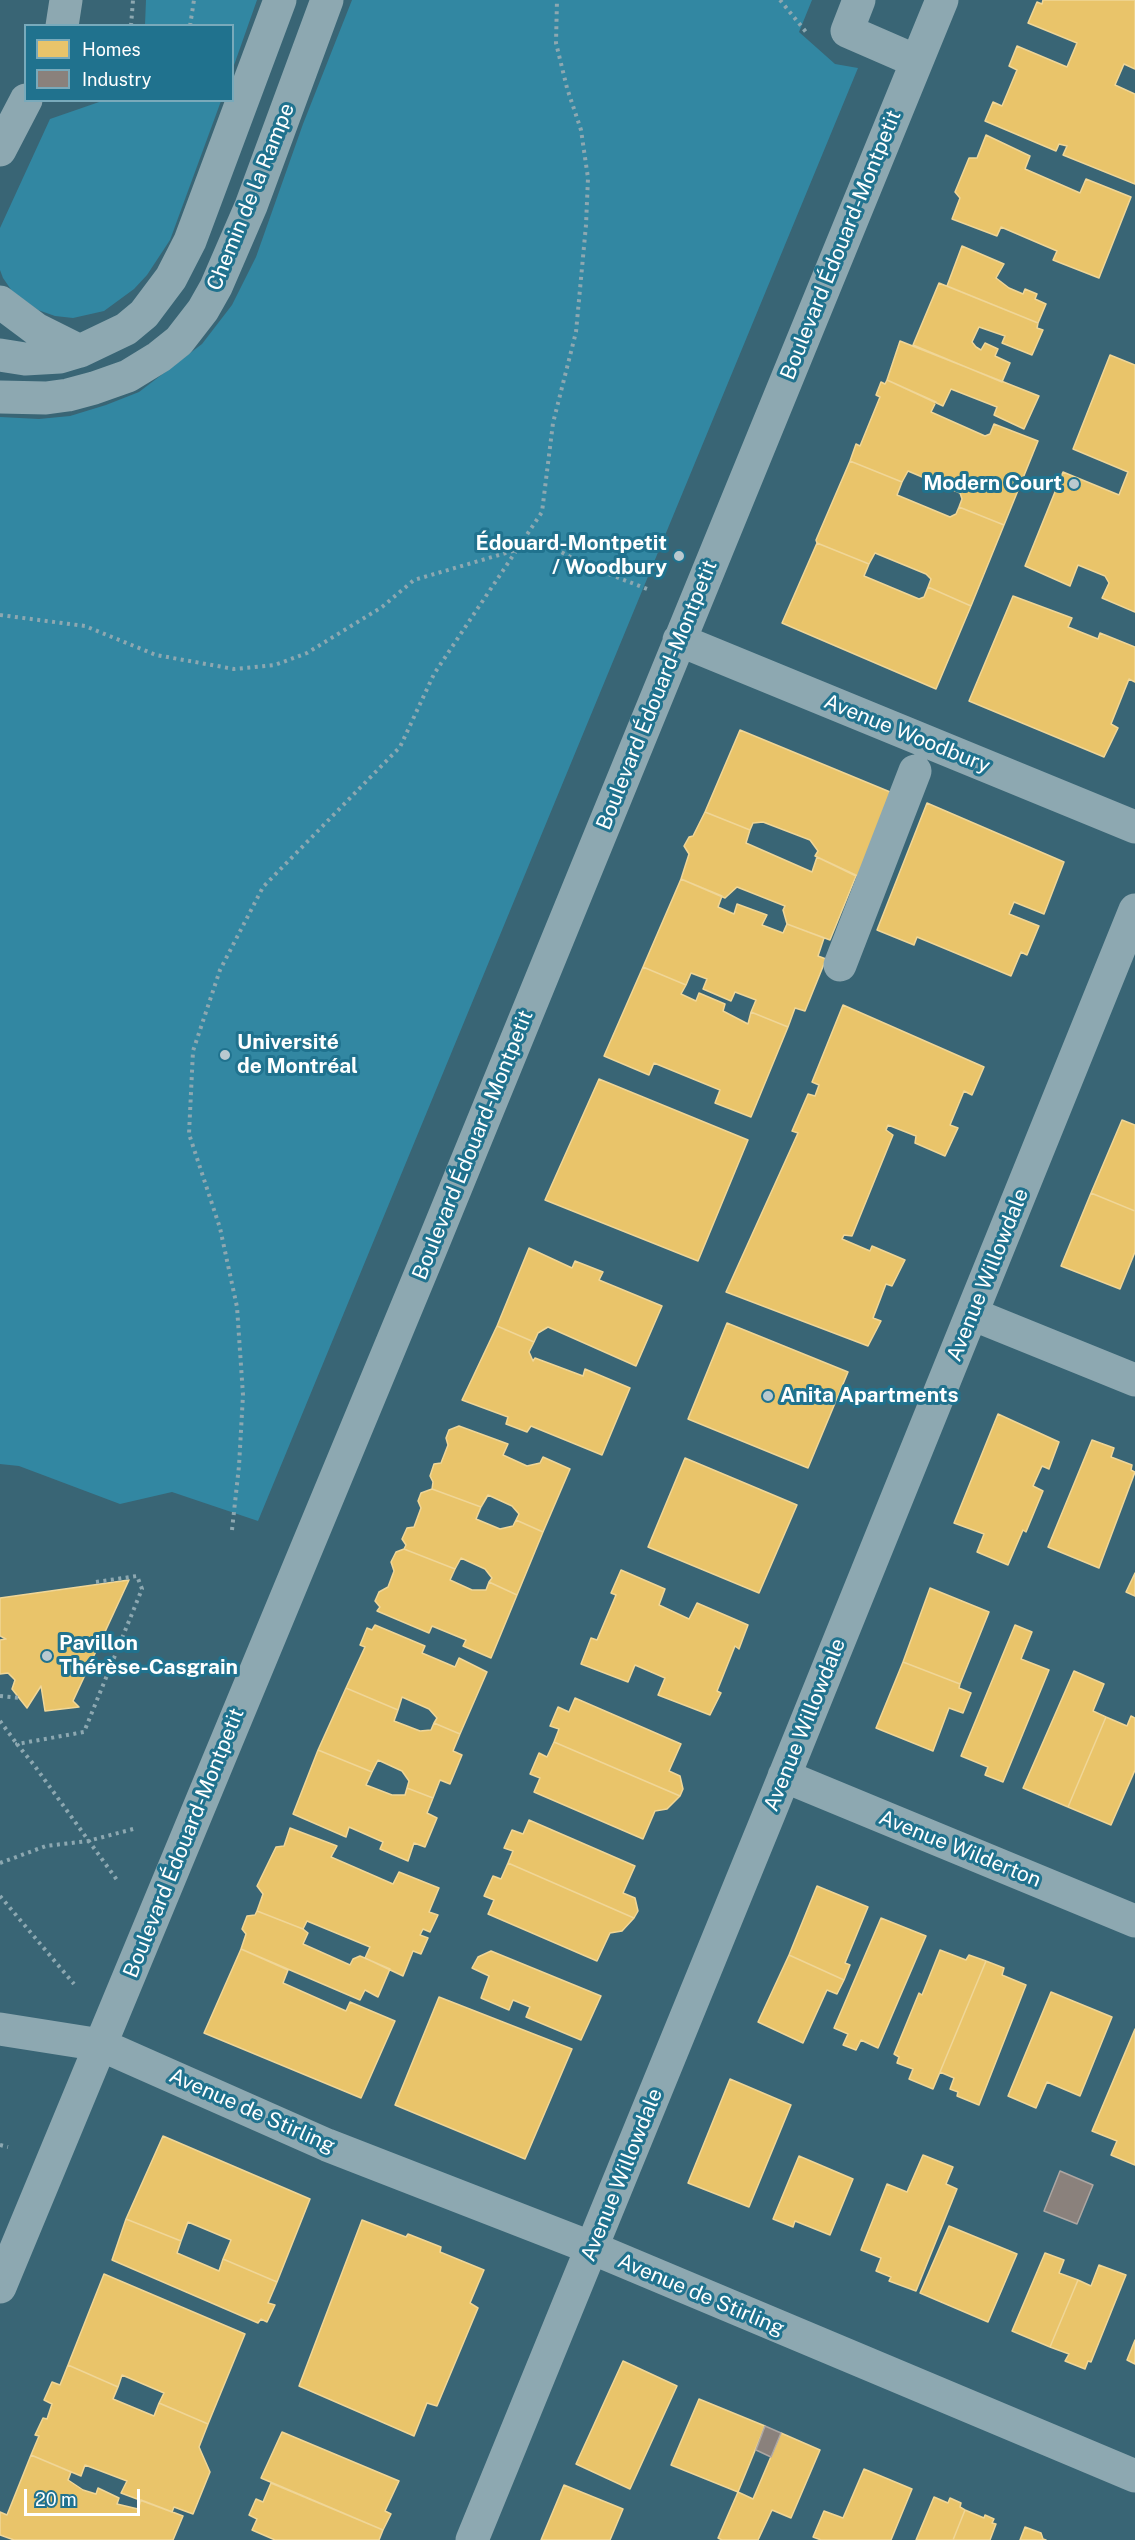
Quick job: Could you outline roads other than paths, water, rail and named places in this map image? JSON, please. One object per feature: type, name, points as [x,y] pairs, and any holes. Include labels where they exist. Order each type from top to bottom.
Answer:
[{"type":"street","points":[[62,24],[66,0]]},
{"type":"street","name":"Chemin de la Rampe","points":[[0,355],[25,359],[60,357],[80,351],[126,329],[144,314],[171,278],[190,241],[280,0]]},
{"type":"street","name":"Chemin de la Rampe","points":[[0,397],[46,398],[94,388],[128,376],[159,357],[179,340],[203,310],[216,287],[251,206],[327,0]]},
{"type":"street","points":[[859,0],[848,31],[916,62]]},
{"type":"street","name":"Boulevard Édouard-Montpetit","points":[[0,2287],[432,1246],[942,0]]},
{"type":"street","points":[[0,150],[25,102]]},
{"type":"street","points":[[0,302],[36,329],[80,351]]},
{"type":"street","name":"Avenue Woodbury","points":[[680,640],[1135,827]]},
{"type":"street","points":[[840,965],[915,771]]},
{"type":"street","name":"Avenue Willowdale","points":[[472,2540],[1135,910]]},
{"type":"street","points":[[972,1314],[1135,1380]]},
{"type":"street","name":"Avenue Wilderton","points":[[784,1776],[1135,1922]]},
{"type":"street","name":"Avenue de Stirling","points":[[0,2029],[101,2045],[327,2145],[592,2248],[1135,2476]]},
{"type":"place","name":"Modern Court","points":[[1074,484]]},
{"type":"place","name":"Édouard-Montpetit / Woodbury","points":[[679,556]]},
{"type":"place","name":"Université de Montréal","points":[[225,1055]]},
{"type":"place","name":"Anita Apartments","points":[[768,1396]]},
{"type":"place","name":"Pavillon Thérèse-Casgrain","points":[[47,1656]]}]
